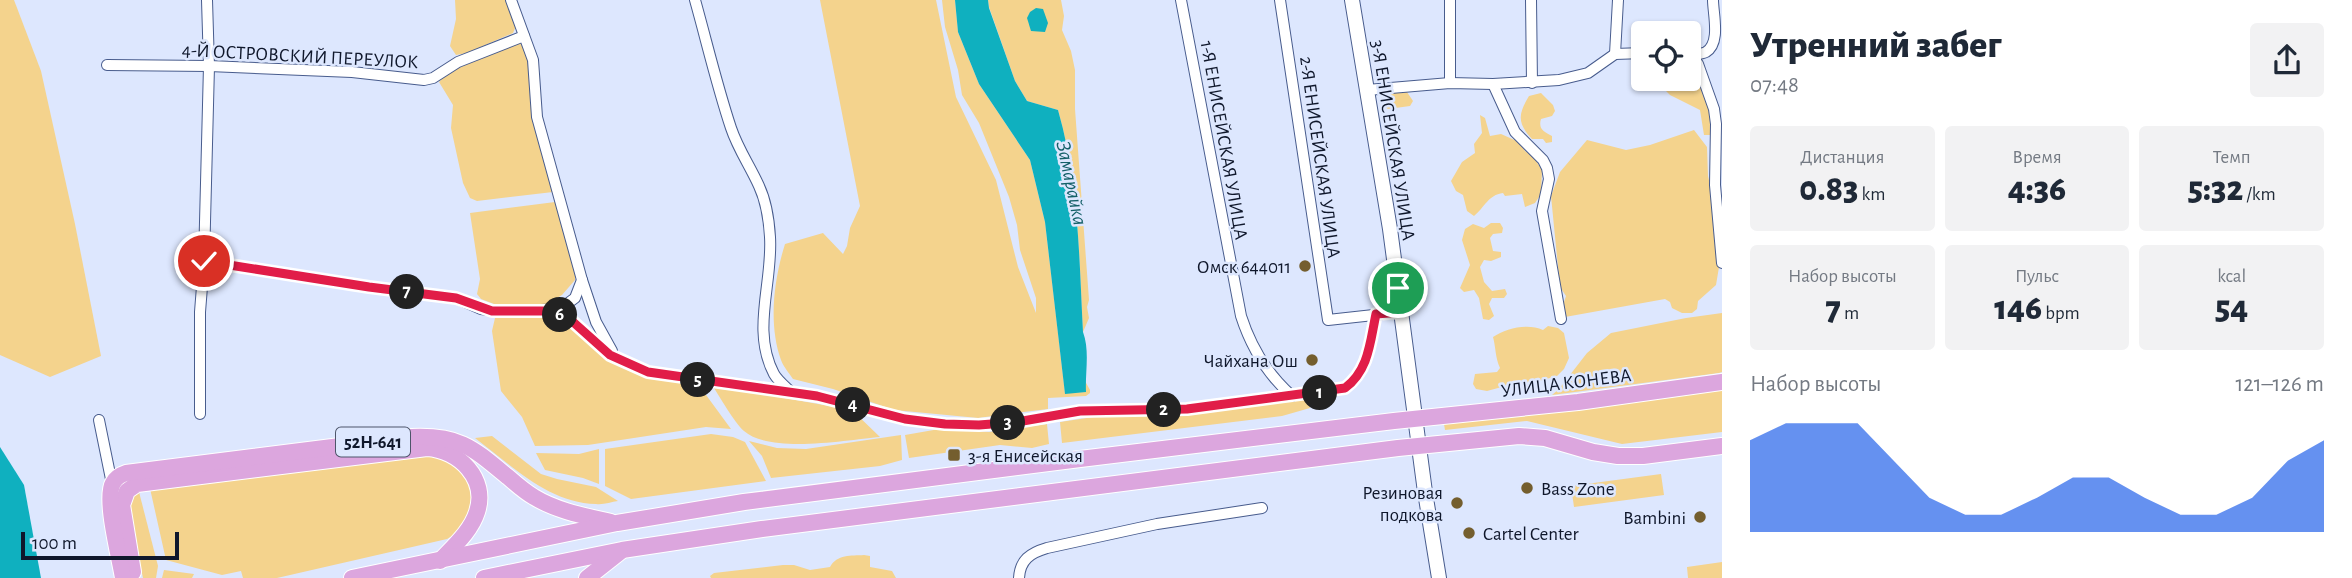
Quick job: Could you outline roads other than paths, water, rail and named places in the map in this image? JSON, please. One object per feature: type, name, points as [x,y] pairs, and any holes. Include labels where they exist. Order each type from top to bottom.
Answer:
[{"type":"main road","name":"УЛИЦА КОНЕВА","points":[[352,578],[617,523],[757,500],[1415,419],[1578,402],[1722,382]]},
{"type":"main road","name":"52Н-641","points":[[111,484],[126,473],[412,436],[444,437],[475,449],[533,496],[557,508],[617,523]]},
{"type":"main road","points":[[484,578],[622,550],[762,529],[1418,446],[1519,436],[1545,438],[1593,452],[1643,456],[1722,446]]},
{"type":"main road","name":"52Н-641","points":[[134,578],[122,505],[127,491],[137,484],[427,447],[439,448],[459,459],[469,468],[478,492],[477,512],[470,527],[440,561]]},
{"type":"main road","points":[[111,484],[110,502],[123,578]]},
{"type":"main road","points":[[587,578],[622,550]]},
{"type":"street","points":[[200,414],[200,312],[204,261],[209,66],[207,0]]},
{"type":"street","points":[[510,0],[533,60],[537,117],[582,280],[600,333],[609,348],[622,361]]},
{"type":"street","points":[[695,0],[731,128],[741,154],[759,187],[766,210],[770,239],[764,302],[764,338],[775,376],[792,393]]},
{"type":"street","name":"1-Я ЕНИСЕЙСКАЯ УЛИЦА","points":[[1181,0],[1241,316],[1248,338],[1259,357],[1279,385],[1292,396]]},
{"type":"street","name":"2-Я ЕНИСЕЙСКАЯ УЛИЦА","points":[[1280,0],[1328,320],[1376,314]]},
{"type":"street","name":"3-Я ЕНИСЕЙСКАЯ УЛИЦА","points":[[1352,0],[1390,229],[1438,578]]},
{"type":"street","points":[[1450,0],[1450,83]]},
{"type":"street","points":[[1531,0],[1532,83]]},
{"type":"street","points":[[1615,54],[1618,0]]},
{"type":"street","points":[[1701,54],[1712,46],[1714,38],[1713,0]]},
{"type":"street","name":"4-Й ОСТРОВСКИЙ ПЕРЕУЛОК","points":[[107,65],[352,72],[424,80],[433,78],[458,62],[524,36]]},
{"type":"street","points":[[1367,90],[1450,83],[1532,83],[1575,77],[1588,73],[1615,54],[1631,53]]},
{"type":"street","points":[[1701,72],[1714,109],[1716,124],[1715,185],[1722,263]]},
{"type":"street","points":[[1493,84],[1515,132],[1543,159],[1548,168],[1549,179],[1542,211],[1561,319]]},
{"type":"street","points":[[204,261],[456,298],[492,311],[550,311],[567,305],[575,298],[582,280]]},
{"type":"street","points":[[550,311],[572,321],[597,345],[622,361],[648,372],[817,396],[905,419],[979,425],[1017,422],[1080,411],[1187,409],[1345,388],[1354,381],[1366,361],[1376,314],[1401,312]]},
{"type":"street","points":[[99,420],[111,484]]},
{"type":"street","points":[[1019,578],[1024,560],[1047,548],[1157,524],[1262,508]]},
{"type":"water","name":"Замарайка","points":[[955,0],[988,0],[1015,81],[1027,101],[1058,110],[1070,165],[1077,220],[1083,332],[1087,354],[1086,392],[1065,394],[1045,222],[1030,160],[979,84],[958,32]]},
{"type":"water","points":[[1036,8],[1043,9],[1048,23],[1045,32],[1031,31],[1027,18]]},
{"type":"water","points":[[0,447],[24,485],[41,578],[0,578]]},
{"type":"place","name":"Омск 644011","points":[[1305,266]]},
{"type":"place","name":"Чайхана Ош","points":[[1312,360]]},
{"type":"place","name":"3-я Енисейская","points":[[954,455]]},
{"type":"place","name":"Bass Zone","points":[[1527,488]]},
{"type":"place","name":"Резиновая подкова","points":[[1457,503]]},
{"type":"place","name":"Bambini","points":[[1700,517]]},
{"type":"place","name":"Cartel Center","points":[[1469,533]]}]
